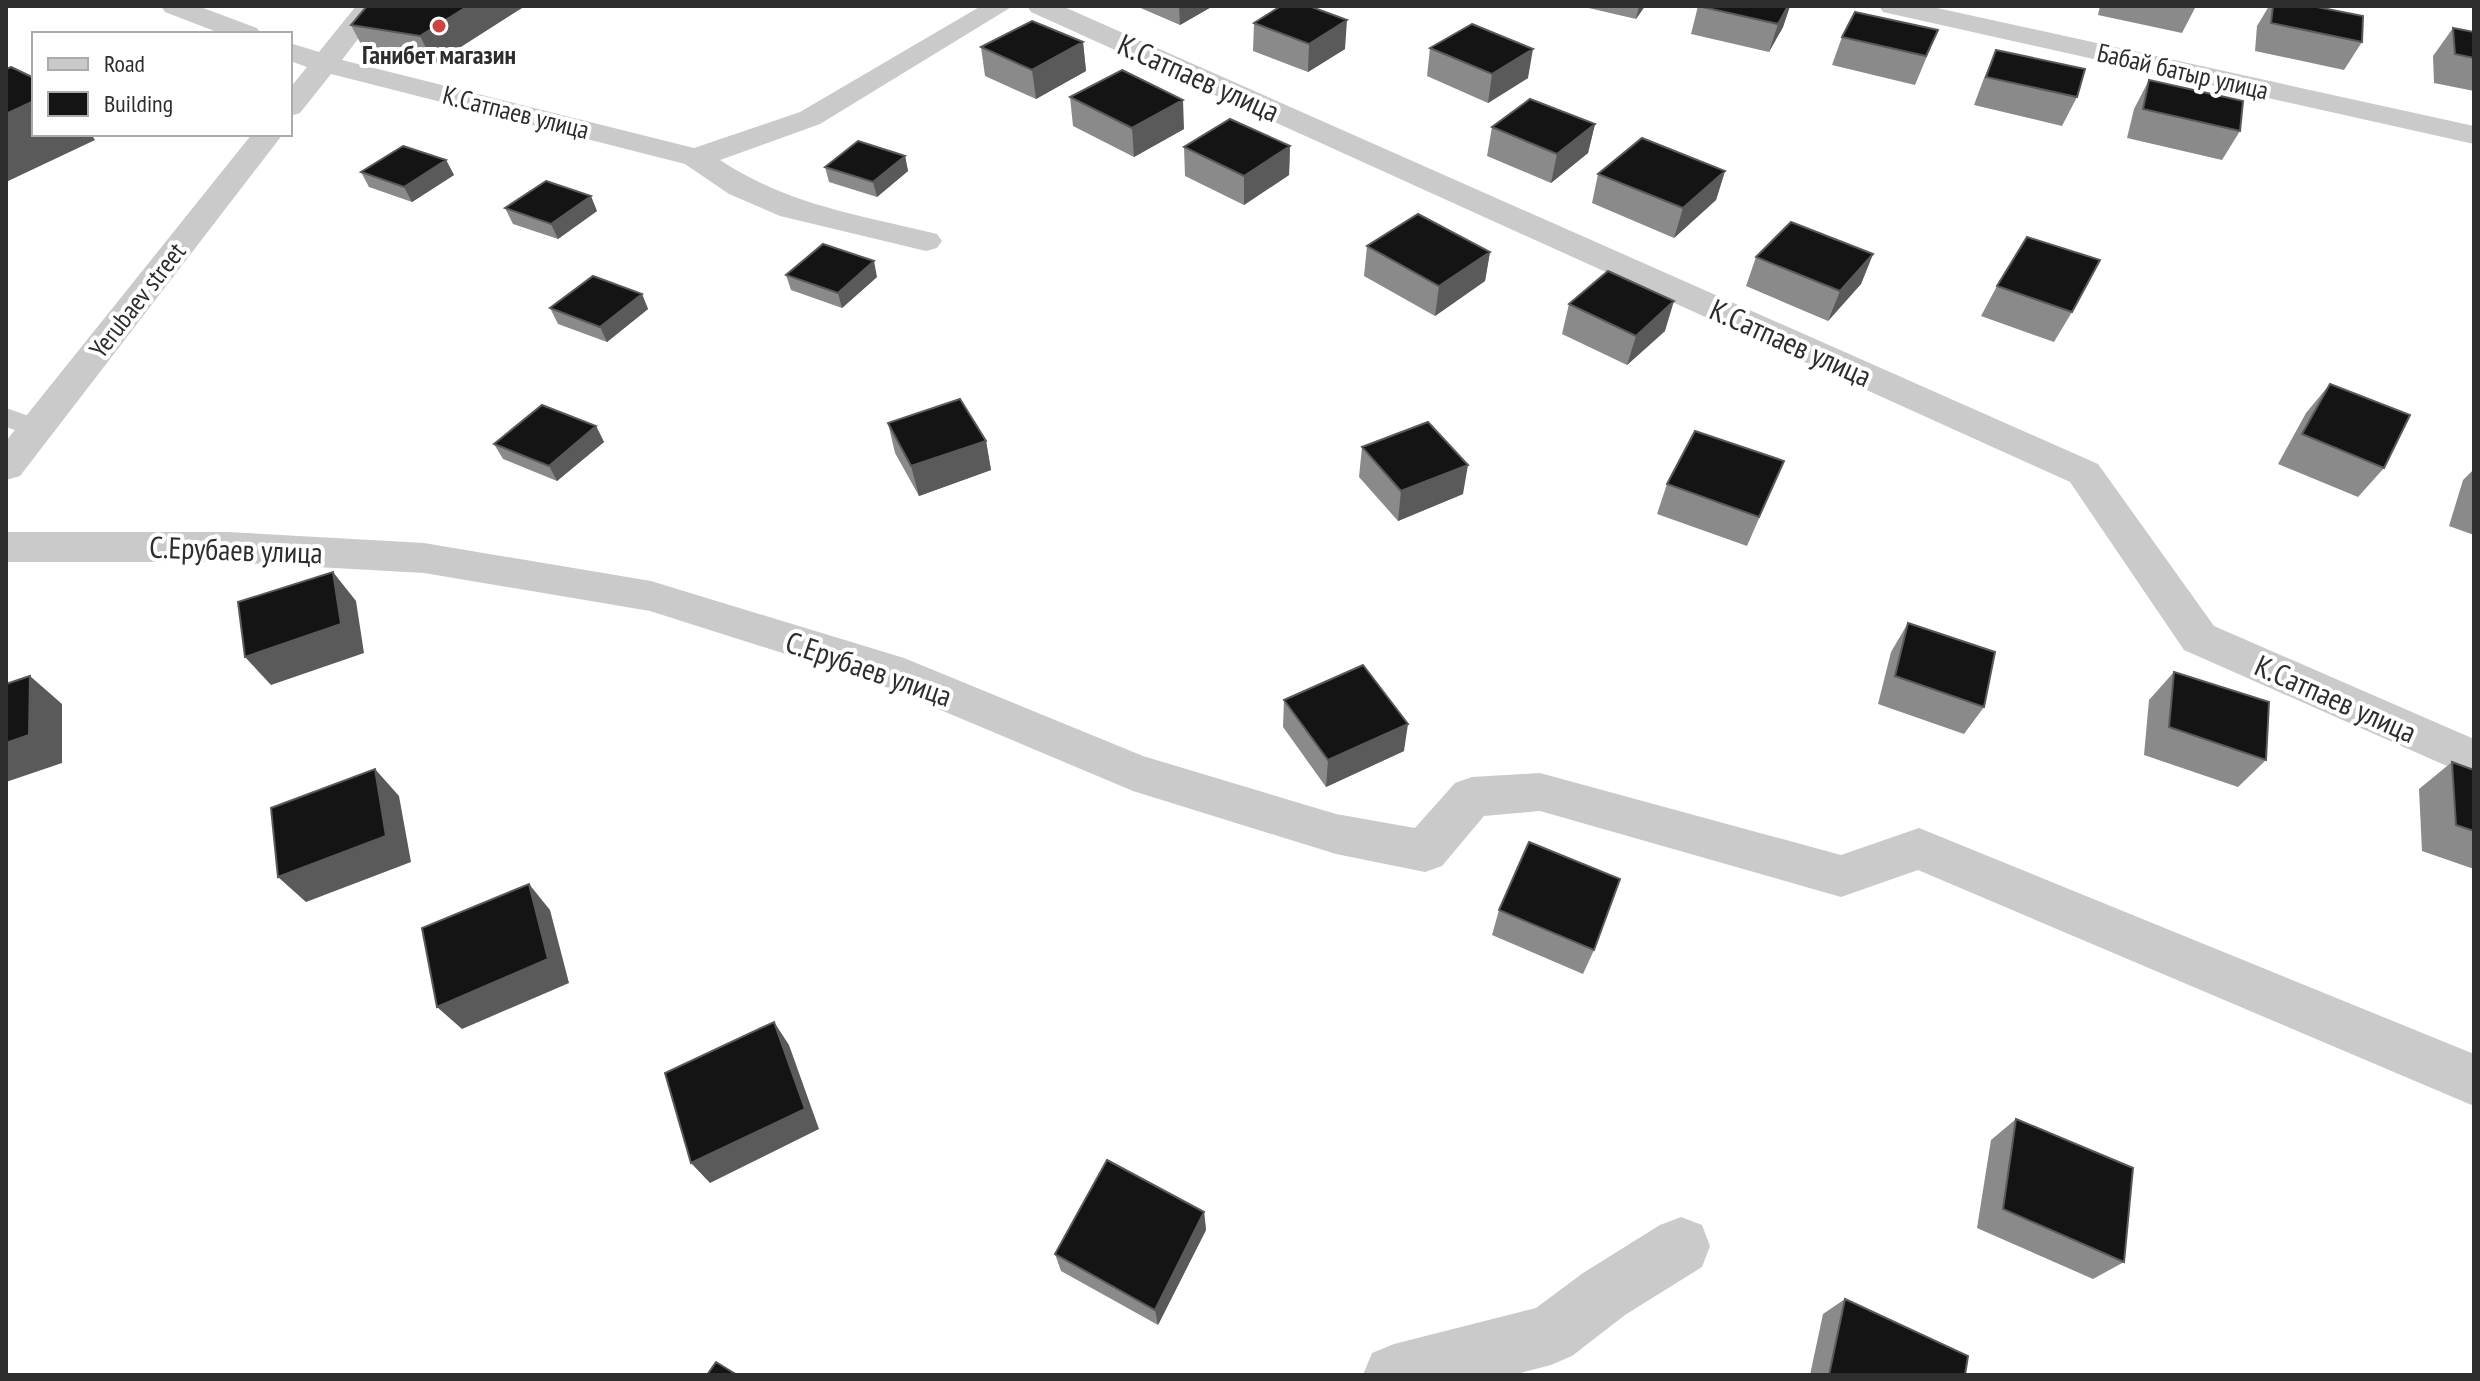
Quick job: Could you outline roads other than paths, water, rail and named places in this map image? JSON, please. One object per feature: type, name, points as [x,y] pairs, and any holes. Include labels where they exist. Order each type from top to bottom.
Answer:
[{"type":"street","points":[[174,6],[242,32]]},
{"type":"street","points":[[292,104],[370,6]]},
{"type":"street","points":[[696,158],[810,118],[1000,6]]},
{"type":"street","name":"К.Сатпаев улица","points":[[1040,6],[2084,473],[2199,638],[2474,759]]},
{"type":"street","name":"Бабай батыр улица","points":[[1892,6],[2474,135]]},
{"type":"street","name":"К.Сатпаев улица","points":[[292,52],[324,64],[696,158],[740,187],[791,209],[926,241]]},
{"type":"street","name":"Yerubaev street","points":[[6,467],[21,423],[266,136]]},
{"type":"street","name":"С.Ерубаев улица","points":[[6,547],[228,547],[424,558],[651,596],[889,670],[1133,772],[1336,834],[1425,851],[1472,797],[1540,792],[1841,876],[1919,849],[2468,1078]]},
{"type":"street","points":[[1394,1375],[1551,1335],[1604,1294],[1681,1246]]},
{"type":"place","name":"Ганибет магазин","points":[[439,26]]}]
